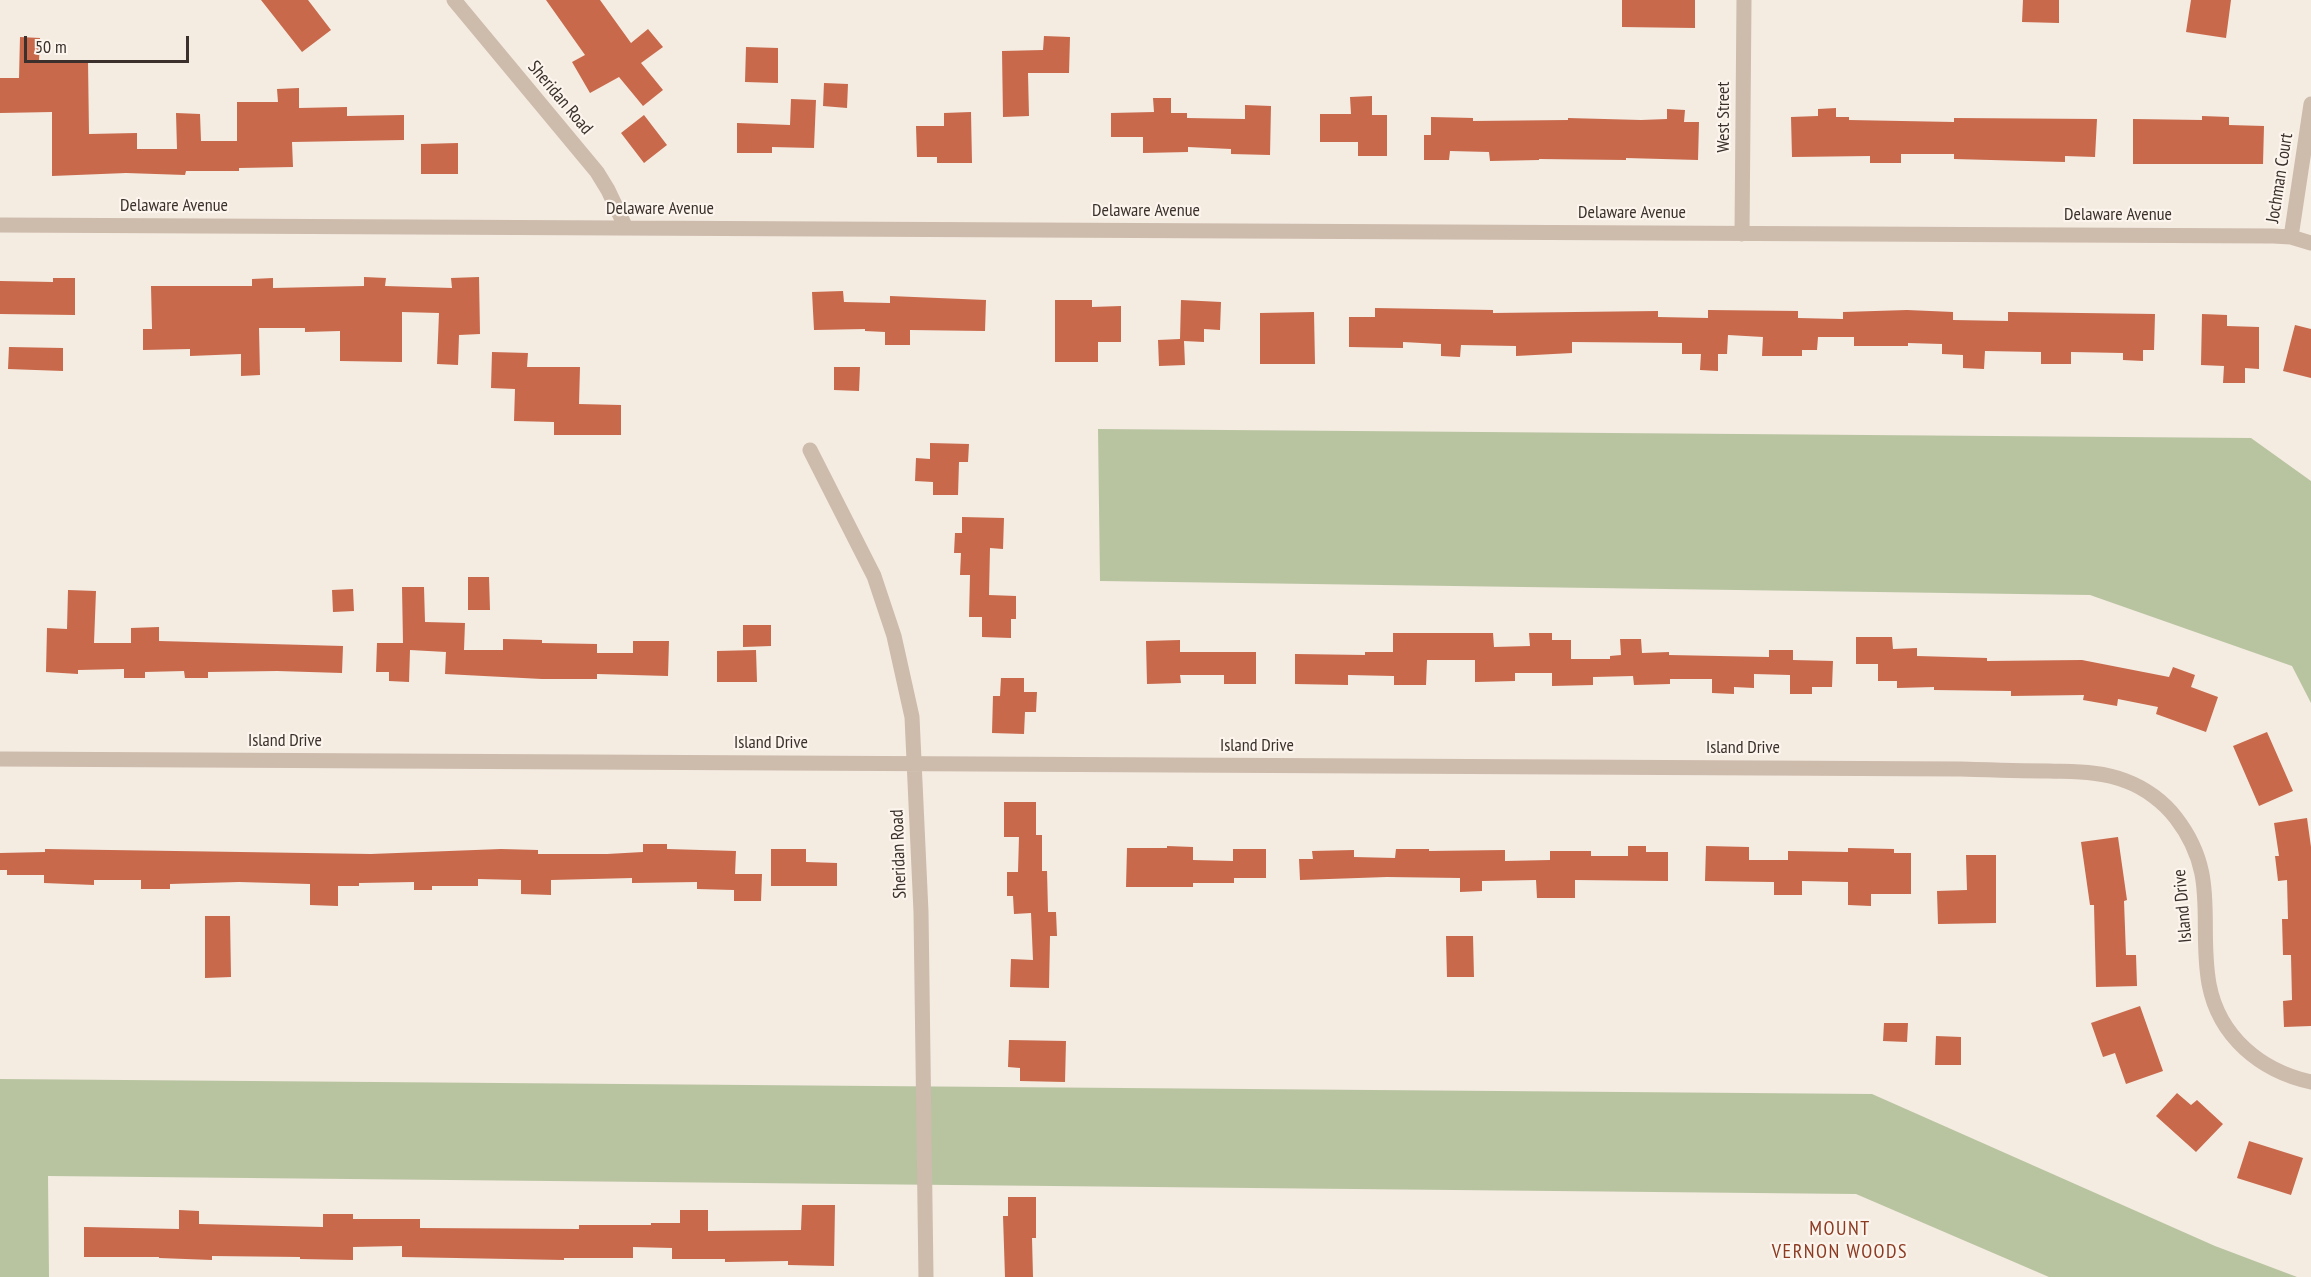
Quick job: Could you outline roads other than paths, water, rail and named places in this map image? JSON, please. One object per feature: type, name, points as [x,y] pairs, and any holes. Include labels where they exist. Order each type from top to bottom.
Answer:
[{"type":"street","name":"Sheridan Road","points":[[454,0],[597,172],[626,228]]},
{"type":"street","name":"West Street","points":[[1742,234],[1744,0]]},
{"type":"street","name":"Jochman Court","points":[[2311,104],[2291,237],[2311,243]]},
{"type":"street","name":"Delaware Avenue","points":[[0,225],[2291,237]]},
{"type":"street","name":"Sheridan Road","points":[[810,450],[858,542],[881,597],[894,636],[912,717],[921,912],[926,1277]]},
{"type":"street","name":"Island Drive","points":[[0,759],[1946,769],[2096,773],[2109,775],[2146,791],[2170,811],[2190,836],[2204,877],[2206,964],[2217,1008],[2228,1029],[2244,1048],[2265,1066],[2289,1077],[2311,1082]]},
{"type":"district","name":"MOUNT VERNON WOODS","points":[[1840,1240]]}]
